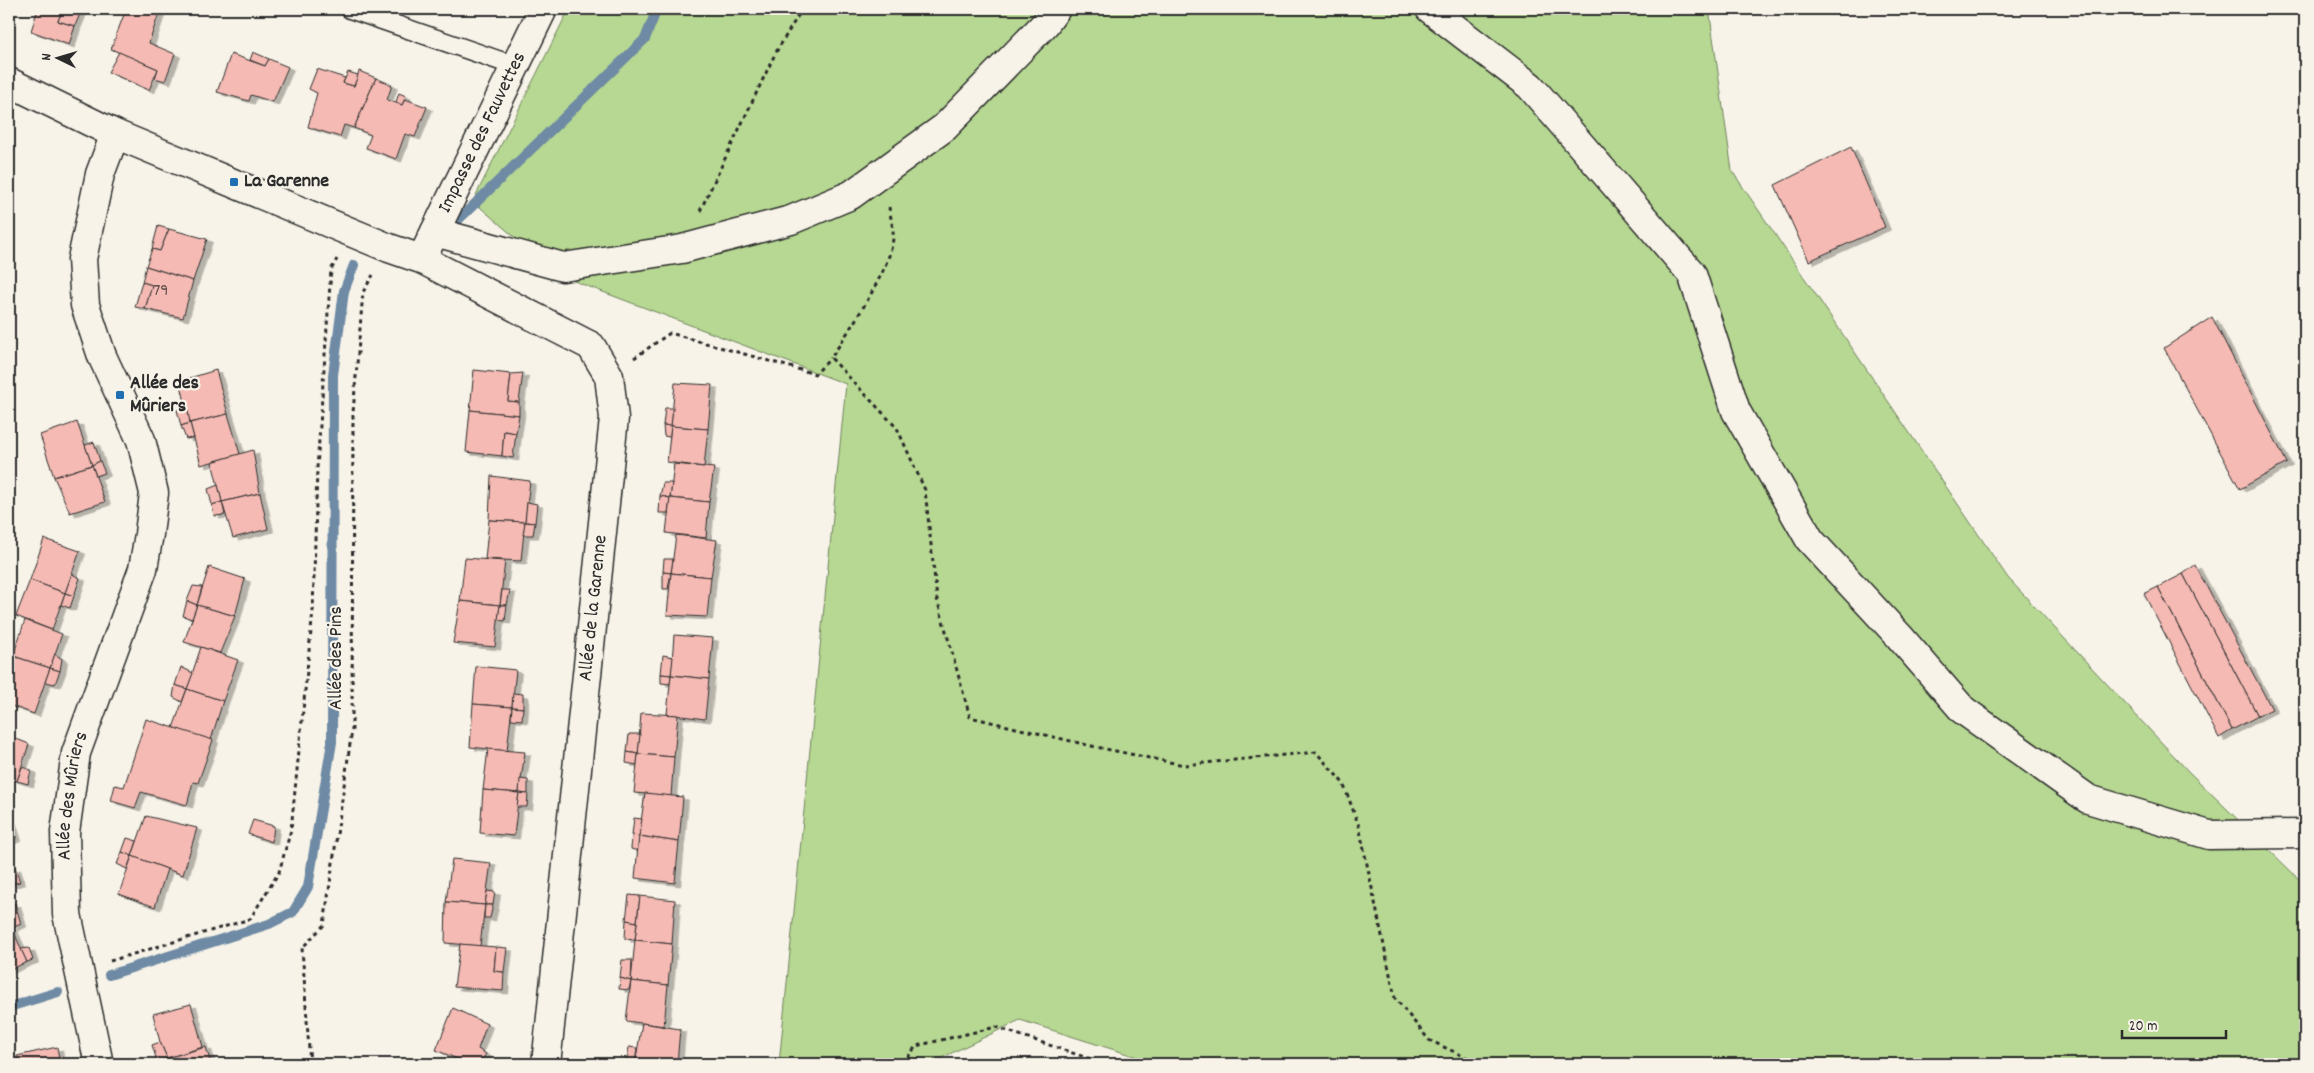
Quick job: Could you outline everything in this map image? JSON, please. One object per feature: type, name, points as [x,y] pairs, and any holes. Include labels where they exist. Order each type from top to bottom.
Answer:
[{"type":"street","name":"Impasse des Fauvettes","points":[[422,259],[543,9]]},
{"type":"street","points":[[435,232],[563,267],[682,249],[791,220],[851,195],[945,127],[1045,24],[1056,9]]},
{"type":"street","points":[[1430,9],[1530,86],[1692,274],[1736,410],[1810,540],[1899,636],[1963,710],[2088,799],[2209,835],[2305,834]]},
{"type":"street","points":[[9,82],[115,134]]},
{"type":"street","name":"Allée de la Garenne","points":[[115,134],[234,182],[352,233],[422,259],[592,346],[609,376],[614,418],[546,1064]]},
{"type":"street","name":"Allée des Mûriers","points":[[99,1064],[67,914],[65,832],[76,753],[143,569],[150,534],[154,493],[141,440],[102,356],[85,305],[82,259],[100,174],[115,134]]},
{"type":"lane","points":[[350,9],[515,66]]},
{"type":"path","points":[[682,249],[776,54],[802,9]]},
{"type":"path","points":[[609,376],[670,334],[815,374],[831,358],[856,319],[884,267],[894,238],[883,172]]},
{"type":"path","points":[[78,970],[250,918],[279,872],[291,830],[313,611],[317,468],[331,270],[352,233]]},
{"type":"path","name":"Allée des Pins","points":[[310,1064],[302,948],[324,925],[352,730],[353,413],[363,292],[389,248]]},
{"type":"path","points":[[831,358],[897,428],[925,490],[937,600],[970,717],[1096,747],[1184,765],[1316,752],[1343,783],[1359,826],[1395,998],[1429,1040],[1480,1064]]},
{"type":"path","points":[[902,1064],[916,1046],[996,1027],[1105,1064]]},
{"type":"green space","points":[[569,9],[1709,9],[1732,171],[2008,578],[2189,772],[2305,885],[2305,1064],[1159,1064],[1020,1020],[929,1064],[779,1064],[846,384],[558,275],[473,201]]},
{"type":"building","points":[[29,9],[63,9],[58,21],[75,26],[69,45],[31,31],[37,12]]},
{"type":"building","points":[[63,9],[82,9],[75,26],[58,21]]},
{"type":"building","points":[[126,9],[144,9],[159,13],[149,43],[175,54],[165,81],[155,78],[158,69],[111,49]]},
{"type":"building","points":[[119,52],[158,69],[149,90],[108,72]]},
{"type":"building","points":[[253,52],[269,59],[265,66],[250,60]]},
{"type":"building","points":[[231,54],[265,66],[269,59],[288,67],[273,102],[251,95],[249,101],[217,92]]},
{"type":"building","points":[[317,69],[345,78],[343,83],[354,86],[359,71],[376,78],[354,128],[344,125],[340,137],[308,127],[317,93],[309,89]]},
{"type":"building","points":[[348,72],[358,75],[354,86],[343,83]]},
{"type":"building","points":[[376,78],[392,85],[387,100],[402,105],[405,99],[427,107],[415,137],[405,134],[396,159],[366,148],[371,135],[354,128]]},
{"type":"building","points":[[399,93],[406,96],[402,105],[396,102]]},
{"type":"building","points":[[1851,147],[1885,227],[1809,261],[1775,185]]},
{"type":"building","points":[[158,226],[169,229],[160,251],[152,249]]},
{"type":"building","points":[[169,229],[207,239],[193,281],[146,266],[152,249],[160,251]]},
{"type":"building","points":[[146,266],[193,281],[183,318],[145,309],[152,285],[142,282]]},
{"type":"building","points":[[142,282],[152,285],[145,309],[135,307]]},
{"type":"building","points":[[2212,317],[2287,463],[2240,489],[2164,348]]},
{"type":"building","points":[[216,370],[228,414],[190,423],[180,381]]},
{"type":"building","points":[[474,370],[511,374],[508,401],[519,402],[519,415],[470,410]]},
{"type":"building","points":[[523,373],[519,402],[508,401],[511,374]]},
{"type":"building","points":[[675,383],[712,385],[708,429],[671,426]]},
{"type":"building","points":[[187,406],[190,423],[181,426],[177,410]]},
{"type":"building","points":[[665,408],[673,408],[671,426],[663,425]]},
{"type":"building","points":[[470,410],[519,415],[516,433],[504,431],[502,456],[466,452]]},
{"type":"building","points":[[228,414],[240,454],[201,465],[190,423]]},
{"type":"building","points":[[77,422],[92,465],[54,477],[40,435]]},
{"type":"building","points":[[190,423],[194,438],[186,439],[181,426]]},
{"type":"building","points":[[663,425],[671,426],[670,437],[664,436]]},
{"type":"building","points":[[671,426],[708,429],[704,467],[667,462]]},
{"type":"building","points":[[504,431],[516,433],[513,458],[502,456]]},
{"type":"building","points":[[94,442],[100,461],[92,465],[85,445]]},
{"type":"building","points":[[253,450],[260,493],[222,502],[212,462]]},
{"type":"building","points":[[100,461],[105,473],[96,476],[92,465]]},
{"type":"building","points":[[674,464],[714,468],[709,502],[670,498]]},
{"type":"building","points":[[92,465],[105,502],[70,513],[54,477]]},
{"type":"building","points":[[491,476],[530,481],[525,522],[489,520]]},
{"type":"building","points":[[663,483],[672,483],[670,498],[660,496]]},
{"type":"building","points":[[218,485],[222,502],[212,505],[208,489]]},
{"type":"building","points":[[260,493],[268,529],[233,538],[222,502]]},
{"type":"building","points":[[660,496],[670,498],[668,513],[659,513]]},
{"type":"building","points":[[670,498],[709,502],[706,538],[666,533]]},
{"type":"building","points":[[222,502],[225,515],[214,516],[212,505]]},
{"type":"building","points":[[527,502],[537,504],[535,523],[525,522]]},
{"type":"building","points":[[489,520],[525,522],[521,561],[485,559]]},
{"type":"building","points":[[525,522],[535,523],[533,535],[523,535]]},
{"type":"building","points":[[676,535],[717,540],[711,577],[671,573]]},
{"type":"building","points":[[44,539],[80,551],[65,593],[30,580]]},
{"type":"building","points":[[465,558],[505,561],[500,605],[460,601]]},
{"type":"building","points":[[664,559],[673,559],[671,573],[663,572]]},
{"type":"building","points":[[2195,565],[2272,709],[2258,716],[2183,574]]},
{"type":"building","points":[[209,567],[245,579],[235,616],[197,605]]},
{"type":"building","points":[[663,572],[671,573],[668,589],[663,589]]},
{"type":"building","points":[[671,573],[711,577],[707,617],[667,615]]},
{"type":"building","points":[[72,574],[80,578],[74,596],[65,593]]},
{"type":"building","points":[[2183,574],[2258,716],[2232,730],[2158,587]]},
{"type":"building","points":[[30,580],[65,593],[52,630],[16,616]]},
{"type":"building","points":[[193,586],[202,587],[197,605],[187,601]]},
{"type":"building","points":[[2158,587],[2232,730],[2219,738],[2144,594]]},
{"type":"building","points":[[502,590],[510,590],[507,605],[500,605]]},
{"type":"building","points":[[65,593],[74,596],[70,608],[61,605]]},
{"type":"building","points":[[187,601],[197,605],[192,619],[183,616]]},
{"type":"building","points":[[460,601],[500,605],[495,647],[453,643]]},
{"type":"building","points":[[197,605],[235,616],[220,653],[184,642]]},
{"type":"building","points":[[500,605],[507,605],[505,621],[498,620]]},
{"type":"building","points":[[25,620],[62,634],[50,668],[13,656]]},
{"type":"building","points":[[674,635],[713,638],[709,679],[671,675]]},
{"type":"building","points":[[201,647],[238,660],[223,701],[187,689]]},
{"type":"building","points":[[55,654],[62,659],[60,671],[50,668]]},
{"type":"building","points":[[663,655],[673,657],[671,675],[661,674]]},
{"type":"building","points":[[13,656],[50,668],[34,714],[9,705],[9,667]]},
{"type":"building","points":[[476,666],[516,670],[512,707],[473,704]]},
{"type":"building","points":[[181,667],[193,673],[187,689],[175,685]]},
{"type":"building","points":[[50,668],[60,671],[55,684],[45,682]]},
{"type":"building","points":[[661,674],[671,675],[670,684],[661,683]]},
{"type":"building","points":[[671,675],[709,679],[705,719],[667,714]]},
{"type":"building","points":[[175,685],[187,689],[182,702],[173,697]]},
{"type":"building","points":[[187,689],[223,701],[211,740],[173,728]]},
{"type":"building","points":[[513,693],[523,694],[523,708],[512,707]]},
{"type":"building","points":[[473,704],[512,707],[507,751],[470,747]]},
{"type":"building","points":[[512,707],[523,708],[522,720],[511,719]]},
{"type":"building","points":[[641,713],[678,715],[674,757],[638,754]]},
{"type":"building","points":[[146,719],[213,740],[198,783],[193,782],[187,805],[141,792],[135,808],[111,801],[115,785],[124,787]]},
{"type":"building","points":[[629,734],[640,734],[638,754],[627,752]]},
{"type":"building","points":[[9,736],[29,744],[17,781],[9,778]]},
{"type":"building","points":[[488,749],[525,752],[519,793],[483,790]]},
{"type":"building","points":[[627,752],[638,754],[637,765],[626,763]]},
{"type":"building","points":[[638,754],[674,757],[671,796],[634,793]]},
{"type":"building","points":[[22,767],[31,770],[28,784],[17,781]]},
{"type":"building","points":[[520,779],[528,780],[528,794],[519,793]]},
{"type":"building","points":[[483,790],[519,793],[514,836],[480,833]]},
{"type":"building","points":[[519,793],[528,794],[527,807],[517,807]]},
{"type":"building","points":[[645,793],[683,797],[679,842],[639,836]]},
{"type":"building","points":[[9,815],[16,838],[9,841]]},
{"type":"building","points":[[146,816],[197,828],[183,875],[132,856]]},
{"type":"building","points":[[634,818],[642,819],[639,836],[632,835]]},
{"type":"building","points":[[253,820],[274,826],[272,842],[248,834]]},
{"type":"building","points":[[632,835],[639,836],[638,851],[631,849]]},
{"type":"building","points":[[639,836],[679,842],[675,883],[635,878]]},
{"type":"building","points":[[127,838],[137,841],[132,856],[122,852]]},
{"type":"building","points":[[122,852],[132,856],[127,869],[117,864]]},
{"type":"building","points":[[132,856],[167,869],[155,907],[119,894]]},
{"type":"building","points":[[452,859],[491,863],[485,905],[446,902]]},
{"type":"building","points":[[15,867],[20,882],[10,884],[9,869]]},
{"type":"building","points":[[487,891],[495,892],[493,905],[485,905]]},
{"type":"building","points":[[629,895],[640,896],[637,922],[626,920]]},
{"type":"building","points":[[640,896],[675,900],[672,944],[635,940]]},
{"type":"building","points":[[446,902],[485,905],[480,946],[445,943]]},
{"type":"building","points":[[15,903],[21,924],[12,928],[9,906]]},
{"type":"building","points":[[485,905],[493,905],[490,918],[484,918]]},
{"type":"building","points":[[626,920],[637,922],[635,940],[625,939]]},
{"type":"building","points":[[12,928],[27,962],[9,970],[9,929]]},
{"type":"building","points":[[635,940],[672,944],[668,985],[631,981]]},
{"type":"building","points":[[460,944],[496,947],[494,971],[504,972],[503,991],[454,987]]},
{"type":"building","points":[[496,947],[507,948],[504,972],[494,971]]},
{"type":"building","points":[[29,948],[33,960],[27,962],[21,949]]},
{"type":"building","points":[[622,960],[632,960],[631,981],[620,978]]},
{"type":"building","points":[[620,978],[631,981],[629,990],[619,989]]},
{"type":"building","points":[[631,981],[668,985],[664,1026],[626,1021]]},
{"type":"building","points":[[191,1004],[203,1047],[167,1058],[160,1042],[153,1014]]},
{"type":"building","points":[[453,1008],[487,1024],[478,1049],[486,1054],[479,1064],[469,1064],[436,1050]]},
{"type":"building","points":[[642,1023],[680,1029],[677,1064],[635,1064]]},
{"type":"building","points":[[160,1042],[167,1058],[157,1061],[152,1045]]},
{"type":"building","points":[[57,1047],[60,1064],[19,1064],[17,1056]]},
{"type":"building","points":[[206,1047],[211,1064],[169,1064],[167,1058]]},
{"type":"building","points":[[629,1047],[637,1048],[635,1064],[626,1064]]},
{"type":"waterway","points":[[455,223],[645,39],[657,9]]},
{"type":"waterway","points":[[109,975],[269,924],[293,912],[308,887],[332,742],[333,375],[344,291],[354,265]]},
{"type":"waterway","points":[[9,1007],[58,992]]},
{"type":"place","name":"La Garenne","points":[[234,182]]},
{"type":"place","name":"Allée des Mûriers","points":[[120,395]]}]
